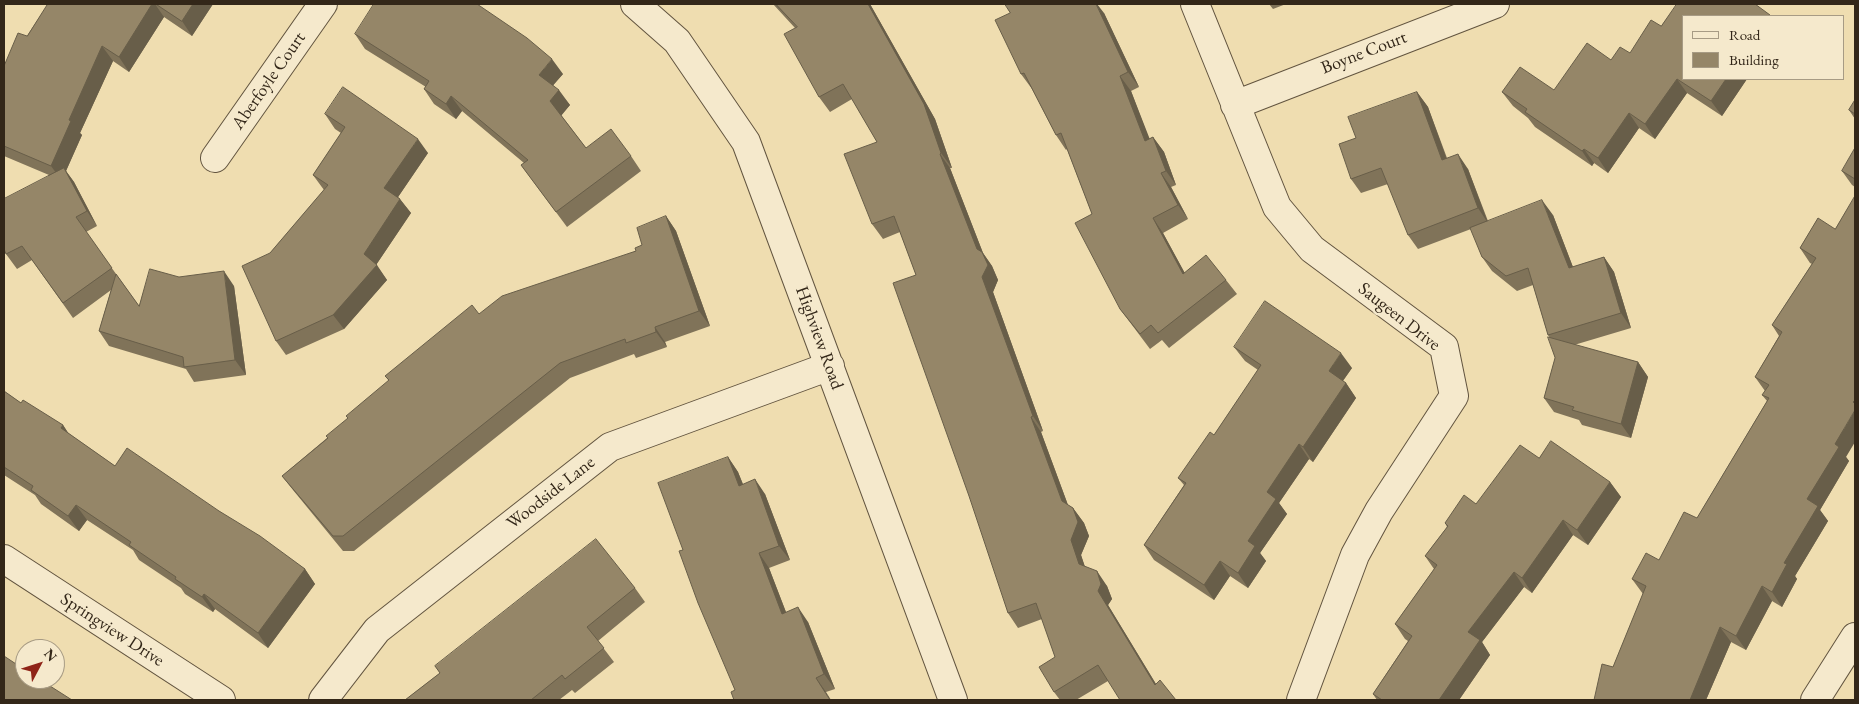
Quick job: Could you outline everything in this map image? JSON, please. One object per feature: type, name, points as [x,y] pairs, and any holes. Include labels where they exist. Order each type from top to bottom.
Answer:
[{"type":"street","name":"Aberfoyle Court","points":[[215,158],[323,4]]},
{"type":"street","name":"Highview Road","points":[[635,4],[677,42],[746,142],[953,700]]},
{"type":"street","name":"Saugeen Drive","points":[[1195,4],[1276,207],[1312,249],[1444,347],[1454,396],[1379,512],[1355,555],[1302,700]]},
{"type":"street","name":"Boyne Court","points":[[1235,105],[1495,4]]},
{"type":"street","name":"Woodside Lane","points":[[323,700],[377,630],[610,447],[830,366]]},
{"type":"street","name":"Springview Drive","points":[[4,559],[221,700]]},
{"type":"street","points":[[1815,700],[1855,637]]},
{"type":"building","points":[[48,4],[152,4],[119,57],[102,46],[51,166],[4,146],[4,66],[18,33],[27,36]]},
{"type":"building","points":[[156,4],[193,4],[182,21]]},
{"type":"building","points":[[374,4],[477,4],[527,38],[552,59],[539,75],[559,90],[550,101],[586,148],[611,129],[631,156],[556,212],[521,165],[528,160],[451,96],[446,104],[424,89],[429,81],[355,34]]},
{"type":"building","points":[[776,4],[868,4],[924,104],[940,154],[977,249],[982,252],[988,265],[982,277],[1033,416],[1031,417],[1062,501],[1073,508],[1078,522],[1071,540],[1079,564],[1097,571],[1101,584],[1098,591],[1155,685],[1160,680],[1176,700],[1120,700],[1098,665],[1054,692],[1039,667],[1055,657],[1036,603],[1008,613],[969,496],[893,283],[916,275],[894,216],[872,224],[844,154],[877,142],[843,84],[819,97],[784,34],[797,27]]},
{"type":"building","points":[[1005,4],[1096,4],[1128,72],[1120,76],[1145,141],[1153,137],[1166,171],[1161,173],[1178,205],[1153,218],[1183,274],[1206,255],[1226,280],[1158,333],[1151,325],[1140,334],[1120,309],[1075,223],[1092,214],[1061,133],[1056,135],[1024,73],[1021,74],[995,20],[1010,13]]},
{"type":"building","points":[[1677,4],[1755,4],[1770,15],[1682,15],[1682,80],[1725,80],[1711,101],[1677,79],[1645,124],[1629,113],[1598,158],[1584,149],[1582,151],[1525,112],[1527,109],[1502,92],[1520,67],[1554,90],[1587,43],[1611,60],[1620,47],[1630,53],[1651,20],[1661,26]]},
{"type":"building","points":[[343,87],[418,139],[384,188],[400,199],[364,254],[377,265],[333,315],[276,341],[242,266],[270,253],[328,185],[313,175],[345,127],[325,114]]},
{"type":"building","points":[[1417,92],[1442,160],[1458,154],[1478,208],[1408,235],[1381,168],[1351,179],[1339,144],[1356,138],[1348,117]]},
{"type":"building","points":[[1855,100],[1855,114],[1849,110]]},
{"type":"building","points":[[1855,148],[1855,179],[1842,171]]},
{"type":"building","points":[[64,168],[87,211],[76,217],[112,268],[63,303],[22,246],[6,254],[4,249],[4,199]]},
{"type":"building","points":[[1855,196],[1855,400],[1853,402],[1855,410],[1835,444],[1839,447],[1807,499],[1818,506],[1784,563],[1787,564],[1772,592],[1762,586],[1736,636],[1720,627],[1690,700],[1594,700],[1602,664],[1613,667],[1646,586],[1632,579],[1646,553],[1659,560],[1684,512],[1697,518],[1769,398],[1762,395],[1769,385],[1755,377],[1782,332],[1772,325],[1816,258],[1800,248],[1818,218],[1835,229]]},
{"type":"building","points":[[1542,200],[1569,268],[1604,257],[1621,313],[1548,335],[1528,268],[1506,276],[1482,257],[1470,228]]},
{"type":"building","points":[[666,216],[699,311],[655,327],[656,332],[626,343],[625,339],[560,363],[343,536],[333,536],[282,476],[328,438],[326,436],[348,418],[346,416],[389,380],[385,376],[472,305],[479,314],[502,296],[636,251],[635,248],[642,245],[637,228]]},
{"type":"building","points":[[150,269],[179,277],[224,271],[235,360],[184,367],[183,357],[99,331],[116,274],[139,306]]},
{"type":"building","points":[[1265,301],[1341,353],[1329,371],[1346,383],[1303,447],[1299,444],[1267,492],[1276,499],[1248,541],[1255,546],[1238,573],[1220,561],[1204,585],[1144,545],[1186,483],[1178,478],[1210,432],[1214,435],[1261,365],[1234,347]]},
{"type":"building","points":[[1548,337],[1638,362],[1621,424],[1572,410],[1574,407],[1544,398],[1555,358]]},
{"type":"building","points":[[4,391],[21,403],[23,400],[63,425],[61,428],[115,466],[127,448],[219,511],[260,536],[305,569],[258,633],[204,594],[202,597],[175,579],[176,577],[129,545],[131,542],[76,505],[68,516],[31,490],[33,486],[4,467]]},
{"type":"building","points":[[1551,441],[1610,482],[1577,530],[1563,520],[1522,578],[1514,572],[1468,632],[1480,640],[1439,700],[1382,700],[1373,694],[1412,636],[1395,624],[1437,565],[1425,556],[1448,526],[1445,523],[1464,495],[1476,504],[1520,445],[1539,458]]},
{"type":"building","points":[[728,457],[739,486],[755,479],[779,546],[759,553],[782,614],[798,607],[824,674],[816,678],[830,700],[734,700],[731,692],[735,690],[698,603],[679,551],[683,550],[658,483]]},
{"type":"building","points":[[596,539],[635,588],[587,627],[604,648],[565,679],[562,675],[531,700],[405,700],[440,673],[435,666]]},
{"type":"building","points":[[4,656],[15,663],[15,689],[55,689],[72,700],[4,700]]}]
